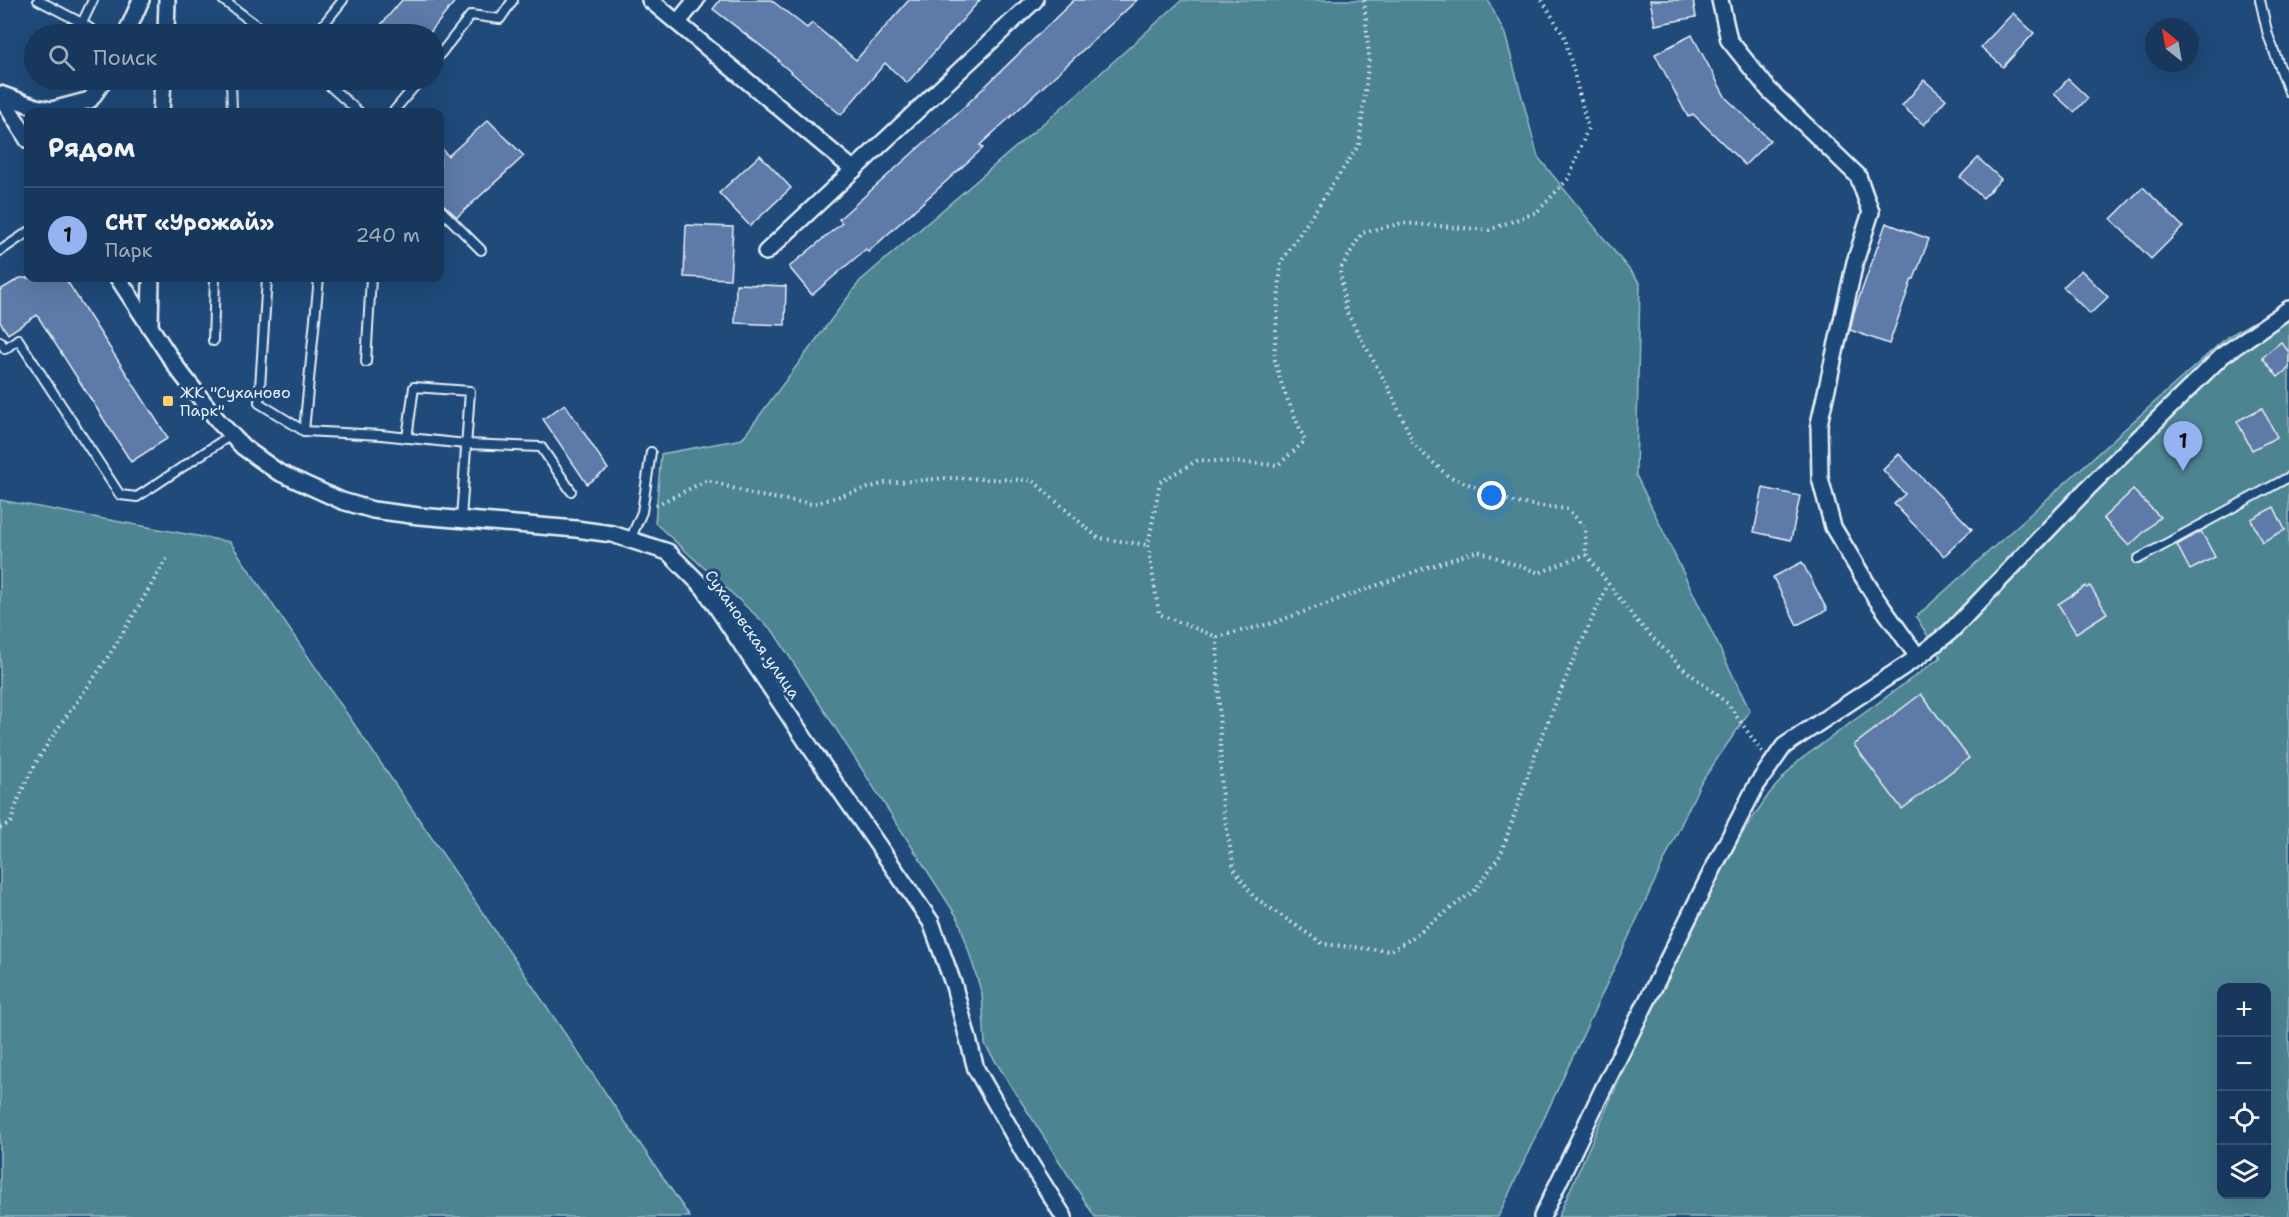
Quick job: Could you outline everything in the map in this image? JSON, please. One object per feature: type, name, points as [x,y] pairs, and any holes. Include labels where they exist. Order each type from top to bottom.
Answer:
[{"type":"street","points":[[130,24],[141,0]]},
{"type":"street","points":[[166,24],[167,0]]},
{"type":"street","points":[[650,0],[854,170]]},
{"type":"street","points":[[678,22],[696,0]]},
{"type":"street","points":[[766,252],[1035,0]]},
{"type":"street","points":[[1720,0],[1729,40],[1769,90],[1858,177],[1871,212],[1855,262],[1819,424],[1820,478],[1833,527],[1875,597],[1918,657]]},
{"type":"street","points":[[70,108],[88,106],[98,90]]},
{"type":"street","points":[[161,108],[162,90]]},
{"type":"street","points":[[0,95],[41,108]]},
{"type":"street","points":[[0,95],[24,134]]},
{"type":"street","name":"Сухановская улица","points":[[121,282],[177,368],[219,423],[243,447],[278,472],[342,501],[373,510],[576,529],[630,540],[668,552],[704,588],[931,922],[954,986],[976,1069],[1064,1217]]},
{"type":"street","points":[[150,327],[151,282]]},
{"type":"street","points":[[1542,1217],[1603,1089],[1756,786],[1790,741],[1918,657],[1950,632],[2087,489],[2223,355],[2289,309]]},
{"type":"lane","points":[[38,0],[82,23],[93,0]]},
{"type":"lane","points":[[223,0],[255,24]]},
{"type":"lane","points":[[324,24],[343,0]]},
{"type":"lane","points":[[444,49],[471,15],[500,19],[513,0]]},
{"type":"lane","points":[[2259,0],[2268,35],[2289,92]]},
{"type":"lane","points":[[231,90],[232,108]]},
{"type":"lane","points":[[335,90],[355,108]]},
{"type":"lane","points":[[396,108],[412,90]]},
{"type":"lane","points":[[444,212],[480,250]]},
{"type":"lane","points":[[0,251],[24,235]]},
{"type":"lane","points":[[213,340],[215,282]]},
{"type":"lane","points":[[267,282],[259,403],[304,430],[466,444],[541,447],[571,491]]},
{"type":"lane","points":[[304,430],[319,282]]},
{"type":"lane","points":[[366,362],[371,282]]},
{"type":"lane","points":[[0,341],[5,349],[18,339],[120,495],[137,497],[231,435]]},
{"type":"lane","points":[[407,438],[414,387],[470,391],[461,519]]},
{"type":"lane","points":[[630,540],[642,512],[651,452]]},
{"type":"lane","points":[[2138,559],[2289,477]]},
{"type":"path","points":[[1364,0],[1369,57],[1359,145],[1281,261],[1275,357],[1282,386],[1305,441],[1278,465],[1198,460],[1160,482],[1148,545],[1159,614],[1217,637],[1273,623],[1478,551],[1539,573],[1586,554]]},
{"type":"path","points":[[1542,0],[1565,38],[1588,128],[1569,178],[1538,212],[1489,230],[1402,223],[1362,233],[1340,270],[1347,311],[1388,387],[1415,446],[1448,476],[1515,503],[1568,509],[1585,528],[1586,554],[1635,619],[1679,665],[1728,704],[1771,765]]},
{"type":"path","points":[[642,512],[708,480],[754,495],[813,504],[885,483],[949,478],[1032,480],[1098,538],[1148,545]]},
{"type":"path","points":[[0,828],[11,822],[16,802],[51,738],[106,660],[167,558]]},
{"type":"path","points":[[1217,637],[1222,802],[1234,869],[1254,897],[1323,944],[1390,951],[1409,940],[1475,890],[1501,854],[1540,740],[1608,584]]},
{"type":"green space","points":[[1182,0],[1488,0],[1505,34],[1538,157],[1640,283],[1636,475],[1750,711],[1700,784],[1498,1217],[1095,1217],[985,1045],[982,994],[959,920],[773,631],[655,523],[661,454],[742,439],[860,281],[1075,96]]},
{"type":"green space","points":[[2289,301],[2289,1217],[1558,1217],[1704,890],[1769,794],[1797,762],[1941,657],[1916,617],[2227,337]]},
{"type":"green space","points":[[0,500],[230,542],[690,1217],[0,1217]]},
{"type":"building","points":[[402,0],[456,0],[437,24],[382,24]]},
{"type":"building","points":[[720,0],[771,0],[807,28],[812,23],[856,60],[909,0],[980,0],[907,83],[885,63],[841,115],[779,60],[713,9]]},
{"type":"building","points":[[1074,0],[1137,0],[980,145],[983,148],[868,252],[866,249],[812,295],[789,267],[842,223],[839,219],[965,106]]},
{"type":"building","points":[[1650,0],[1693,0],[1696,17],[1655,25]]},
{"type":"building","points":[[2013,13],[2034,33],[2003,67],[1981,47]]},
{"type":"building","points":[[1692,35],[1726,98],[1770,140],[1745,165],[1693,114],[1688,117],[1655,54]]},
{"type":"building","points":[[2068,79],[2088,98],[2074,112],[2054,94]]},
{"type":"building","points":[[1924,80],[1946,99],[1924,125],[1902,106]]},
{"type":"building","points":[[488,120],[524,156],[457,217],[444,205],[444,151],[448,156]]},
{"type":"building","points":[[760,155],[791,188],[750,226],[719,193]]},
{"type":"building","points":[[1978,158],[2001,179],[1983,198],[1960,177]]},
{"type":"building","points":[[2143,187],[2183,227],[2151,259],[2111,219]]},
{"type":"building","points":[[1886,223],[1929,239],[1889,344],[1850,330],[1854,312]]},
{"type":"building","points":[[686,225],[733,227],[730,279],[684,277]]},
{"type":"building","points":[[2081,270],[2108,297],[2090,314],[2063,287]]},
{"type":"building","points":[[20,278],[24,278],[24,282],[68,282],[168,438],[131,462],[37,315],[8,334],[0,322],[0,290]]},
{"type":"building","points":[[736,284],[786,286],[785,325],[735,323]]},
{"type":"building","points":[[2281,342],[2289,352],[2289,368],[2278,377],[2262,357]]},
{"type":"building","points":[[565,404],[608,469],[587,484],[543,419]]},
{"type":"building","points":[[2262,408],[2277,437],[2252,450],[2237,421]]},
{"type":"building","points":[[1899,454],[1972,529],[1944,556],[1894,504],[1905,494],[1883,470]]},
{"type":"building","points":[[1763,488],[1800,496],[1791,540],[1754,532]]},
{"type":"building","points":[[2133,490],[2160,517],[2129,546],[2103,518]]},
{"type":"building","points":[[2274,507],[2285,530],[2262,542],[2251,519]]},
{"type":"building","points":[[2201,531],[2215,557],[2190,570],[2177,545]]},
{"type":"building","points":[[1802,562],[1827,610],[1797,625],[1773,577]]},
{"type":"building","points":[[2086,586],[2087,588],[2090,586],[2107,613],[2076,633],[2058,604]]},
{"type":"building","points":[[1921,694],[1969,758],[1902,809],[1854,745]]},
{"type":"place","name":"ЖК \"Суханово Парк\"","points":[[168,401]]},
{"type":"place","name":"СНТ «Урожай»","points":[[2183,471]]}]
